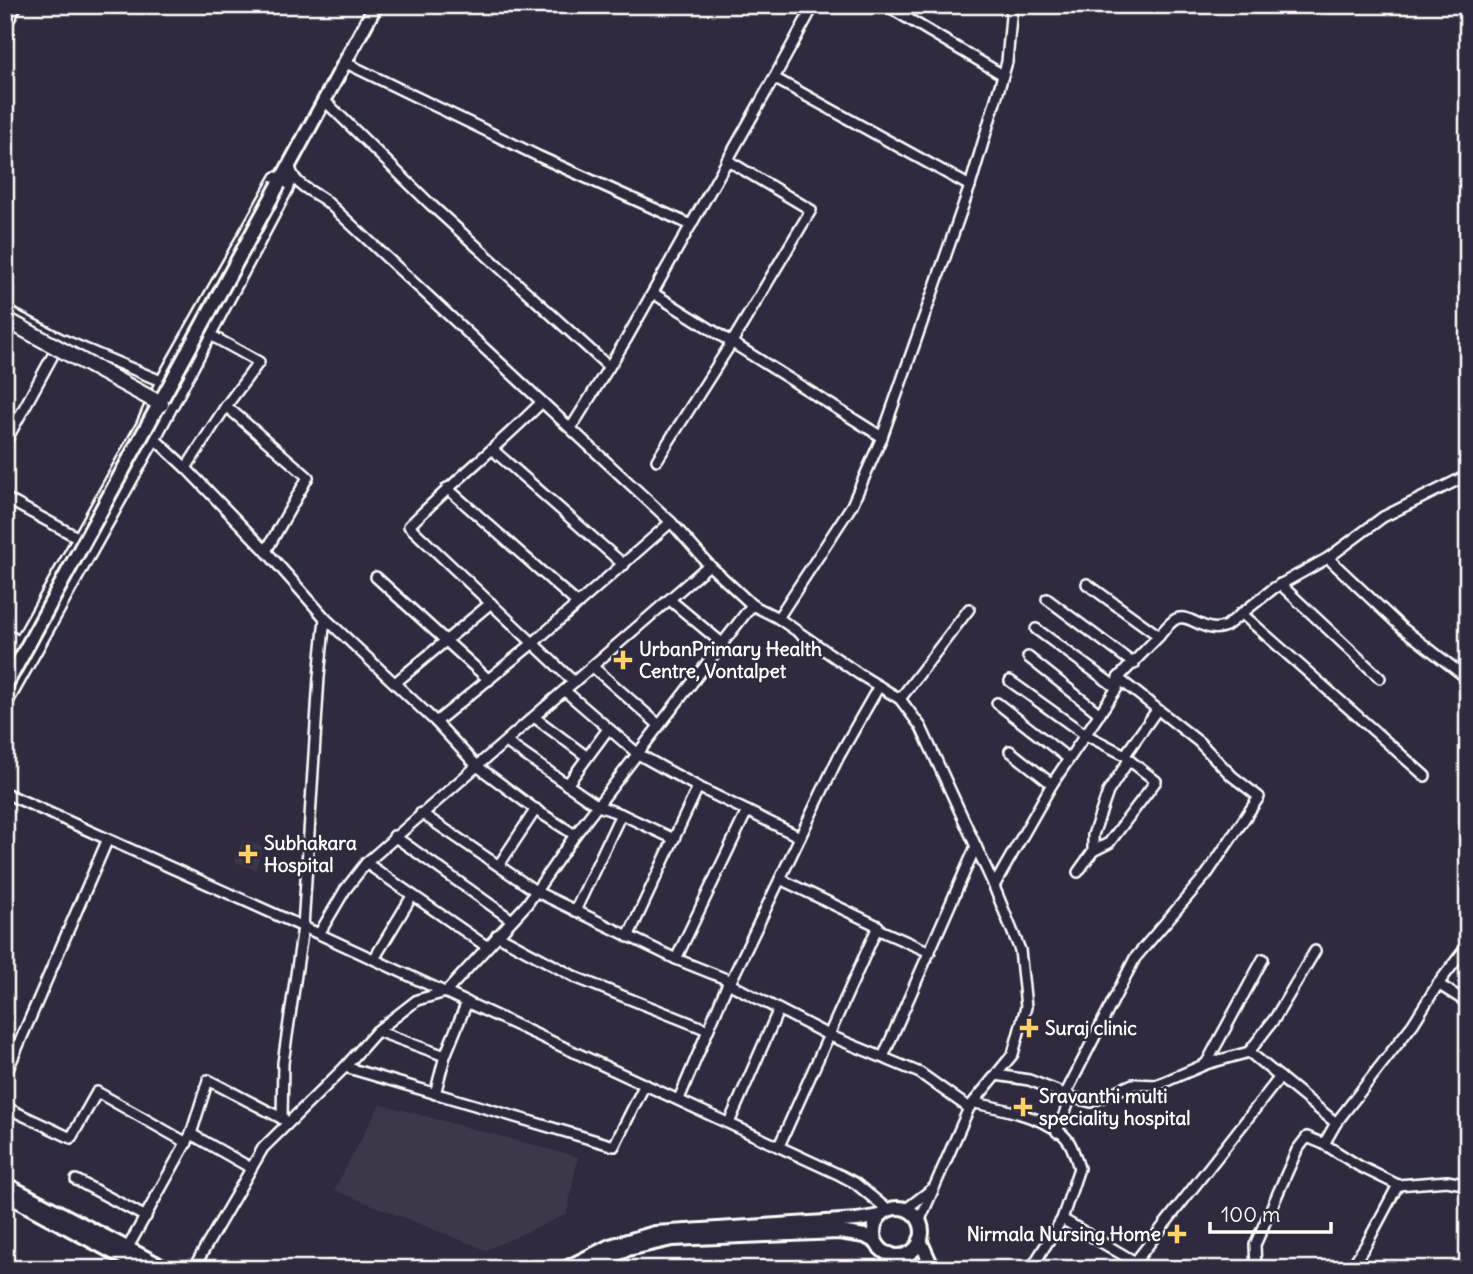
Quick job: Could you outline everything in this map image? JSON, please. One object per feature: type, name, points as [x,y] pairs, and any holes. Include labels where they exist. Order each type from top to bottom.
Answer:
[{"type":"main road","points":[[5,687],[279,184],[291,170],[376,5]]},
{"type":"main road","points":[[5,319],[161,404]]},
{"type":"main road","points":[[5,1184],[167,1269]]},
{"type":"main road","points":[[5,1194],[144,1269]]},
{"type":"main road","points":[[564,1269],[610,1247],[656,1233],[857,1220],[897,1208],[906,1209],[919,1222],[922,1231],[920,1240],[916,1248],[908,1253],[890,1254]]},
{"type":"main road","points":[[876,1242],[875,1224],[884,1213]]},
{"type":"main road","points":[[585,1269],[628,1249],[672,1239],[839,1232],[865,1236],[909,1269]]},
{"type":"main road","points":[[920,1240],[933,1269]]},
{"type":"street","points":[[5,27],[18,5]]},
{"type":"street","points":[[571,428],[653,293],[814,5]]},
{"type":"street","points":[[886,5],[1003,75]]},
{"type":"street","points":[[778,618],[852,505],[882,437],[970,186],[1007,62],[1012,5]]},
{"type":"street","points":[[346,63],[540,157],[691,225]]},
{"type":"street","points":[[774,78],[970,186]]},
{"type":"street","points":[[326,101],[429,203],[610,367]]},
{"type":"street","points":[[657,460],[811,210],[727,160]]},
{"type":"street","points":[[5,668],[141,426],[161,381],[274,180],[291,170]]},
{"type":"street","points":[[5,707],[155,439],[289,187],[291,170]]},
{"type":"street","points":[[291,170],[671,522],[709,565],[752,605],[778,618],[900,699],[920,727],[994,886],[1020,950],[1026,1007],[1013,1054],[972,1106],[919,1222]]},
{"type":"street","points":[[653,293],[882,437]]},
{"type":"street","points":[[5,310],[61,339],[161,381]]},
{"type":"street","points":[[186,468],[226,406],[259,362],[192,325]]},
{"type":"street","points":[[5,443],[61,339]]},
{"type":"street","points":[[542,402],[409,526],[574,682]]},
{"type":"street","points":[[226,406],[307,477],[265,551]]},
{"type":"street","points":[[141,426],[186,468],[325,618],[436,722],[477,766],[575,835]]},
{"type":"street","points":[[493,450],[624,565]]},
{"type":"street","points":[[994,886],[1052,784],[1084,734],[1092,727],[1118,683],[1176,619],[1187,619],[1217,630],[1280,584],[1328,558],[1383,517],[1468,475]]},
{"type":"street","points":[[447,488],[578,604]]},
{"type":"street","points":[[5,498],[77,537]]},
{"type":"street","points":[[436,722],[532,644],[671,522]]},
{"type":"street","points":[[1328,558],[1401,627],[1468,679]]},
{"type":"street","points":[[319,934],[345,890],[366,863],[394,836],[709,565]]},
{"type":"street","points":[[376,577],[489,680]]},
{"type":"street","points":[[1087,584],[1159,636]]},
{"type":"street","points":[[1280,584],[1380,678]]},
{"type":"street","points":[[1047,599],[1133,664]]},
{"type":"street","points":[[670,600],[723,644]]},
{"type":"street","points":[[395,683],[491,603]]},
{"type":"street","points":[[193,1269],[263,1148],[286,1121],[345,1067],[377,1031],[417,1000],[446,992],[512,920],[537,892],[575,835],[752,605]]},
{"type":"street","points":[[900,699],[969,609]]},
{"type":"street","points":[[1241,613],[1425,775]]},
{"type":"street","points":[[286,1121],[283,1063],[303,927],[325,618]]},
{"type":"street","points":[[1036,629],[1149,701],[1259,797],[1207,874],[1135,958],[1069,1095],[1057,1132]]},
{"type":"street","points":[[5,633],[20,642]]},
{"type":"street","points":[[1028,657],[1100,714]]},
{"type":"street","points":[[593,667],[659,725]]},
{"type":"street","points":[[1010,681],[1084,734],[1127,758],[1156,781],[1109,844],[1093,851],[1078,873]]},
{"type":"street","points":[[679,1099],[729,982],[838,758],[878,686]]},
{"type":"street","points":[[565,691],[638,754],[800,837]]},
{"type":"street","points":[[997,703],[1069,759]]},
{"type":"street","points":[[1093,851],[1093,835],[1108,792],[1157,710]]},
{"type":"street","points":[[534,717],[586,755]]},
{"type":"street","points":[[567,785],[586,755],[608,729]]},
{"type":"street","points":[[506,742],[598,806],[674,839]]},
{"type":"street","points":[[1010,751],[1052,784]]},
{"type":"street","points":[[628,937],[698,787]]},
{"type":"street","points":[[5,793],[779,1146],[855,1183],[884,1213]]},
{"type":"street","points":[[499,865],[536,809]]},
{"type":"street","points":[[676,959],[747,811]]},
{"type":"street","points":[[421,813],[537,892],[628,937],[729,982],[778,1011],[828,1035],[920,1073],[972,1106],[1018,1111],[1068,1140],[1079,1168],[1062,1219],[1031,1269]]},
{"type":"street","points":[[575,911],[621,814]]},
{"type":"street","points":[[394,836],[512,920]]},
{"type":"street","points":[[5,1076],[107,841]]},
{"type":"street","points":[[883,1057],[976,846]]},
{"type":"street","points":[[366,863],[486,946]]},
{"type":"street","points":[[779,1146],[878,926],[780,879]]},
{"type":"street","points":[[374,959],[412,896]]},
{"type":"street","points":[[877,929],[929,952]]},
{"type":"street","points":[[497,935],[577,978],[708,1030]]},
{"type":"street","points":[[1324,1144],[1336,1123],[1413,1024],[1438,984],[1468,945]]},
{"type":"street","points":[[996,1075],[1029,1080],[1091,1102],[1133,1084],[1157,1085],[1206,1064],[1249,1052],[1275,1018],[1315,951]]},
{"type":"street","points":[[1206,1064],[1263,959]]},
{"type":"street","points":[[1438,984],[1468,1003]]},
{"type":"street","points":[[435,1094],[467,1002]]},
{"type":"street","points":[[729,1123],[778,1011]]},
{"type":"street","points":[[377,1031],[446,1056]]},
{"type":"street","points":[[1249,1052],[1336,1123]]},
{"type":"street","points":[[345,1067],[614,1146],[645,1084]]},
{"type":"street","points":[[1135,1262],[1280,1077]]},
{"type":"street","points":[[127,1249],[189,1139],[208,1080],[286,1121]]},
{"type":"street","points":[[5,1107],[71,1138],[97,1092],[251,1168]]},
{"type":"street","points":[[1256,1269],[1255,1245],[1297,1150],[1307,1137],[1398,1185],[1447,1181],[1468,1185]]},
{"type":"street","points":[[76,1180],[146,1217]]},
{"type":"street","points":[[1350,1269],[1398,1185]]},
{"type":"street","points":[[906,1209],[936,1186]]},
{"type":"street","points":[[1062,1219],[1147,1269]]},
{"type":"shaded area","name":"Subhakara Hospital","points":[[243,840],[263,847],[255,870],[234,861]]},
{"type":"shaded area","points":[[380,1104],[578,1157],[567,1214],[486,1250],[334,1190]]},
{"type":"place","name":"UrbanPrimary Health Centre, Vontalpet","points":[[623,660]]},
{"type":"place","name":"Subhakara Hospital","points":[[248,854]]},
{"type":"place","name":"Suraj clinic","points":[[1029,1028]]},
{"type":"place","name":"Sravanthi multi speciality hospital","points":[[1023,1107]]},
{"type":"place","name":"Nirmala Nursing Home","points":[[1177,1234]]}]
